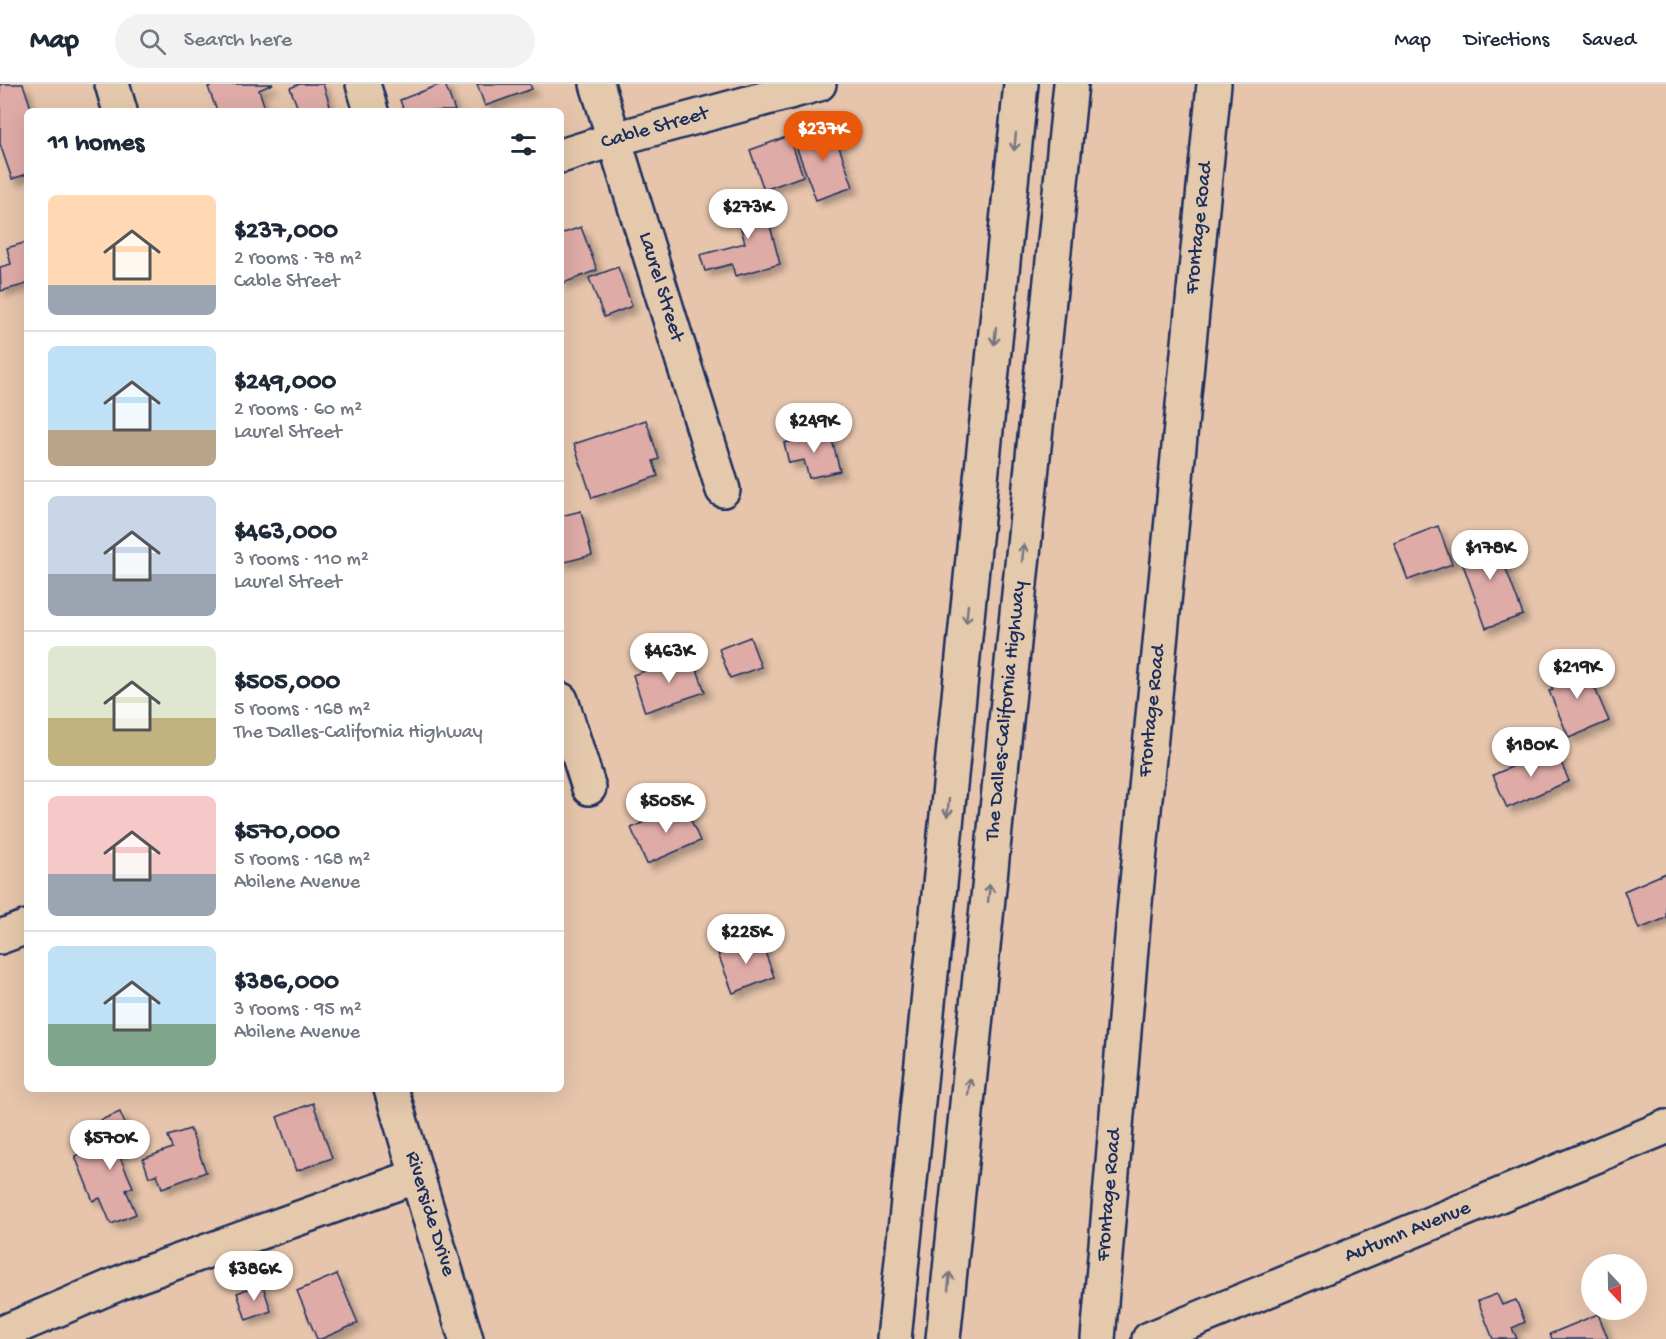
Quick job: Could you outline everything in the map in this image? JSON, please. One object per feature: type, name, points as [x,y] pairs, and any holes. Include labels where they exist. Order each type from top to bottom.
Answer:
[{"type":"main road","points":[[112,84],[119,108]]},
{"type":"main road","points":[[363,84],[370,108]]},
{"type":"main road","name":"Laurel Street","points":[[597,84],[723,490]]},
{"type":"main road","name":"Cable Street","points":[[564,155],[819,84]]},
{"type":"main road","points":[[894,1339],[1021,84]]},
{"type":"main road","name":"The Dalles-California Highway","points":[[943,1339],[1071,84]]},
{"type":"main road","name":"Frontage Road","points":[[1098,1339],[1135,902],[1214,84]]},
{"type":"main road","points":[[564,709],[590,788]]},
{"type":"main road","points":[[0,937],[24,928]]},
{"type":"main road","name":"Riverside Drive","points":[[392,1092],[466,1339]]},
{"type":"main road","name":"Autumn Avenue","points":[[1149,1339],[1666,1127]]},
{"type":"main road","points":[[0,1335],[129,1278],[417,1176]]},
{"type":"building","points":[[0,84],[23,84],[31,108],[24,108],[24,175],[12,179],[0,144]]},
{"type":"building","points":[[216,84],[273,84],[259,90],[265,108],[216,108],[208,87]]},
{"type":"building","points":[[300,84],[323,84],[330,106],[298,108],[290,88]]},
{"type":"building","points":[[445,84],[454,108],[403,108],[400,100]]},
{"type":"building","points":[[477,84],[530,84],[532,89],[485,106]]},
{"type":"building","points":[[831,124],[853,187],[816,200],[793,138]]},
{"type":"building","points":[[789,136],[803,176],[764,190],[750,150]]},
{"type":"building","points":[[761,192],[780,264],[735,276],[732,264],[705,271],[700,255],[745,243],[733,199]]},
{"type":"building","points":[[581,227],[597,270],[564,283],[564,233]]},
{"type":"building","points":[[24,243],[24,285],[1,291],[0,267],[11,264],[7,248]]},
{"type":"building","points":[[618,267],[632,306],[604,317],[589,278]]},
{"type":"building","points":[[646,420],[659,459],[653,461],[658,476],[592,498],[574,444]]},
{"type":"building","points":[[830,432],[840,471],[809,478],[804,460],[789,463],[784,443]]},
{"type":"building","points":[[581,511],[592,555],[564,562],[564,515]]},
{"type":"building","points":[[1438,526],[1452,564],[1408,580],[1394,543]]},
{"type":"building","points":[[1493,534],[1523,615],[1486,628],[1457,548]]},
{"type":"building","points":[[750,637],[761,667],[730,678],[719,649]]},
{"type":"building","points":[[692,655],[705,692],[645,712],[633,675]]},
{"type":"building","points":[[1583,661],[1609,721],[1569,738],[1549,691],[1553,690],[1547,676]]},
{"type":"building","points":[[1555,748],[1569,781],[1507,808],[1493,775]]},
{"type":"building","points":[[684,804],[700,841],[647,864],[631,828]]},
{"type":"building","points":[[1666,873],[1666,918],[1639,929],[1624,891]]},
{"type":"building","points":[[760,938],[774,977],[733,993],[718,954]]},
{"type":"building","points":[[313,1103],[332,1158],[296,1171],[277,1117]]},
{"type":"building","points":[[120,1112],[134,1146],[118,1153],[133,1187],[126,1190],[136,1214],[111,1224],[100,1198],[93,1201],[75,1156],[110,1141],[101,1120]]},
{"type":"building","points":[[190,1129],[206,1172],[162,1188],[157,1174],[149,1177],[143,1159],[172,1148],[168,1136]]},
{"type":"building","points":[[337,1274],[358,1323],[317,1339],[297,1291]]},
{"type":"building","points":[[262,1283],[271,1311],[246,1320],[237,1293]]},
{"type":"building","points":[[1497,1294],[1502,1305],[1516,1300],[1525,1322],[1512,1328],[1517,1339],[1493,1339],[1478,1301]]},
{"type":"building","points":[[1584,1320],[1600,1320],[1608,1339],[1552,1339],[1550,1334]]}]
